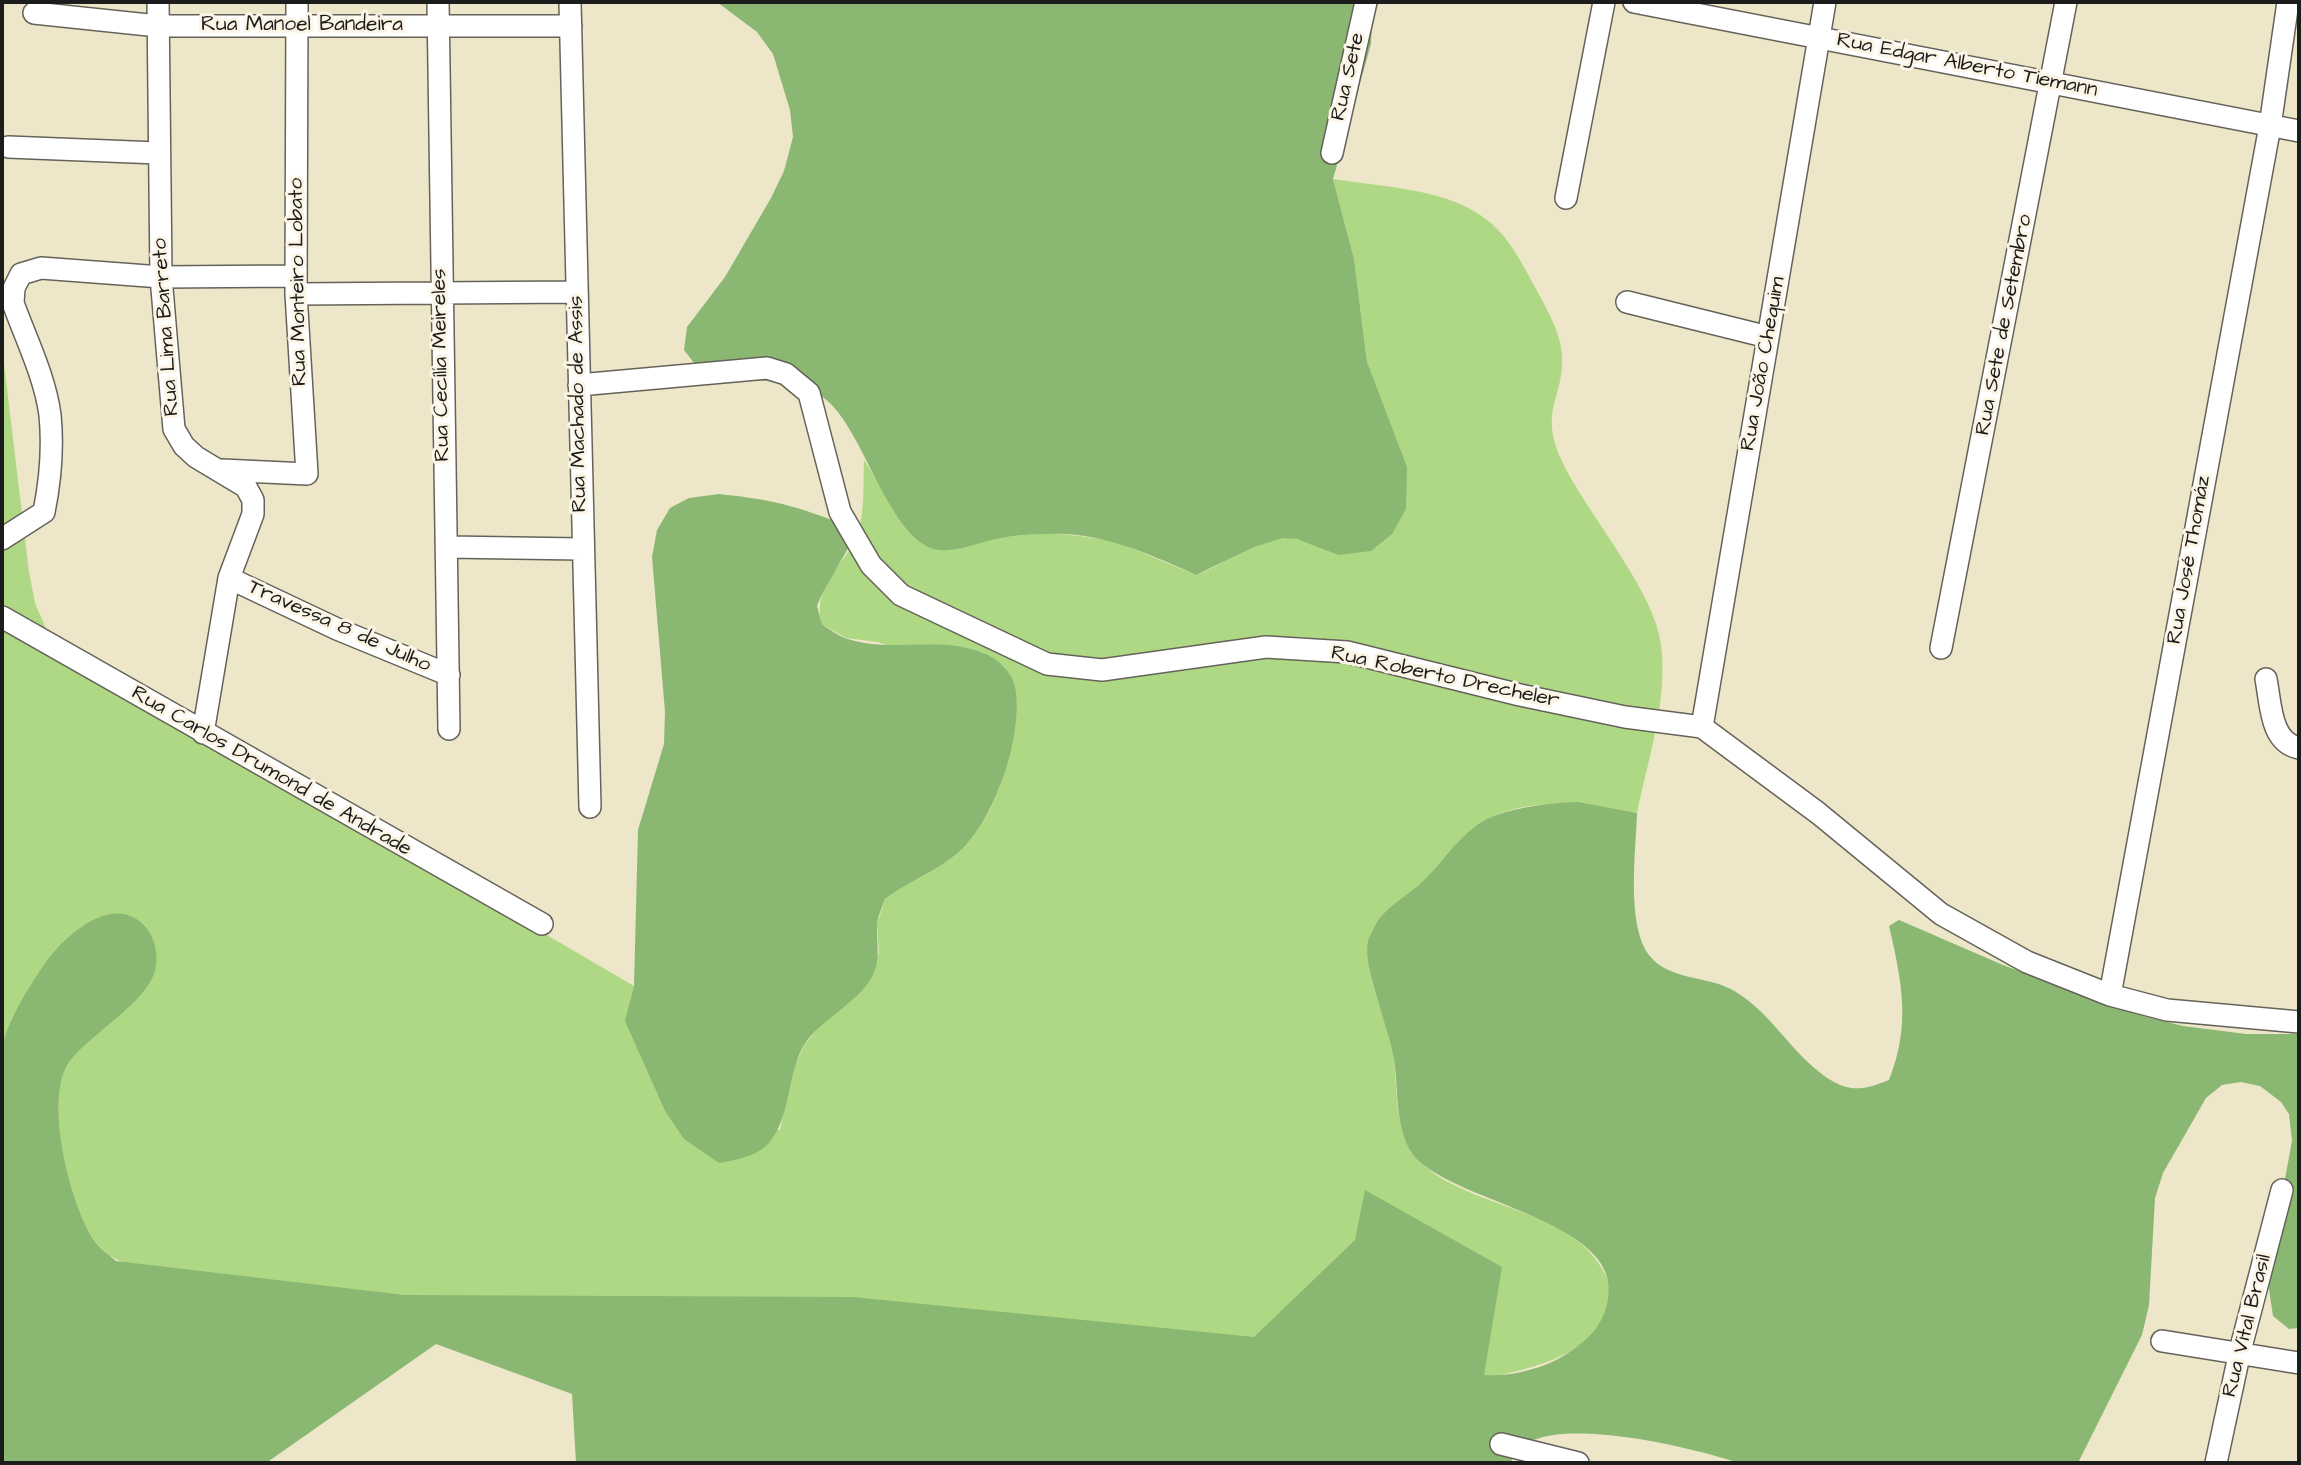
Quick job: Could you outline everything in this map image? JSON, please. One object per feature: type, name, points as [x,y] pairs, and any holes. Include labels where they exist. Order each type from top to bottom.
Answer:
[{"type":"street","name":"Rua Lima Barreto","points":[[158,2],[158,153],[162,277],[174,429],[184,446],[246,486],[253,500],[253,514],[229,578],[203,733]]},
{"type":"street","name":"Rua Monteiro Lobato","points":[[219,470],[307,474],[296,285],[297,2]]},
{"type":"street","name":"Rua Cecília Meireles","points":[[438,2],[440,294],[449,729]]},
{"type":"street","name":"Rua Machado de Assis","points":[[570,2],[581,549],[590,807]]},
{"type":"street","name":"Rua Sete","points":[[1332,153],[1366,2]]},
{"type":"street","points":[[1566,198],[1604,2]]},
{"type":"street","name":"Rua Edgar Alberto Tiemann","points":[[1634,2],[2053,81],[2299,131]]},
{"type":"street","name":"Rua João Chequim","points":[[1702,727],[1825,2]]},
{"type":"street","name":"Rua Sete de Setembro","points":[[1941,648],[2053,81],[2066,2]]},
{"type":"street","name":"Rua José Thomáz","points":[[2109,995],[2270,126],[2288,2]]},
{"type":"street","name":"Rua Manoel Bandeira","points":[[34,13],[158,26],[570,26]]},
{"type":"street","points":[[8,147],[158,153]]},
{"type":"street","points":[[2,539],[44,512],[48,492],[50,416],[43,386],[13,303],[21,274],[41,268],[440,294],[576,292]]},
{"type":"street","points":[[1627,302],[1768,337]]},
{"type":"street","name":"Rua Roberto Drecheler","points":[[579,385],[766,368],[786,374],[808,393],[840,512],[871,565],[901,595],[1046,664],[1102,670],[1266,647],[1347,652],[1625,717],[1702,727],[1818,813],[1941,914],[2026,962],[2109,995],[2167,1010],[2299,1022]]},
{"type":"street","points":[[447,547],[581,549]]},
{"type":"street","name":"Travessa 8 de Julho","points":[[229,578],[337,629],[449,675]]},
{"type":"street","name":"Rua Carlos Drumond de Andrade","points":[[2,617],[542,925]]},
{"type":"street","points":[[2266,679],[2277,733],[2287,745],[2299,748]]},
{"type":"street","name":"Rua Vital Brasil","points":[[2216,1463],[2240,1351],[2282,1190]]},
{"type":"street","points":[[2162,1341],[2240,1351],[2299,1363]]},
{"type":"street","points":[[1501,1444],[1578,1463]]},
{"type":"green space","points":[[717,2],[1373,2],[1371,44],[1333,179],[1354,259],[1367,362],[1407,467],[1406,509],[1392,534],[1371,551],[1338,555],[1297,539],[1283,538],[1254,547],[1196,575],[1124,546],[1068,534],[1013,536],[955,549],[937,550],[912,535],[898,517],[848,426],[835,408],[821,396],[791,385],[728,377],[699,368],[684,350],[687,327],[725,277],[771,198],[784,171],[793,137],[790,110],[773,54],[757,32]]},
{"type":"green space","points":[[1333,179],[1423,192],[1445,199],[1485,218],[1511,246],[1544,303],[1559,338],[1562,371],[1552,428],[1561,459],[1646,600],[1656,623],[1661,645],[1662,687],[1659,709],[1637,813],[1591,806],[1543,805],[1519,808],[1476,826],[1423,882],[1382,916],[1370,968],[1392,1049],[1399,1119],[1408,1145],[1415,1156],[1434,1173],[1458,1187],[1542,1220],[1589,1251],[1611,1288],[1608,1309],[1600,1326],[1587,1340],[1552,1360],[1495,1376],[773,1330],[170,1275],[122,1262],[98,1245],[78,1209],[70,1184],[60,1131],[60,1083],[66,1066],[81,1046],[140,995],[32,982],[2,1047],[2,347],[29,572],[35,603],[47,631],[246,759],[634,986],[626,1021],[665,1111],[780,1130],[795,1065],[805,1044],[825,1020],[864,987],[879,953],[877,924],[885,899],[948,861],[979,829],[999,790],[1014,726],[1015,684],[877,642],[846,638],[822,624],[821,598],[858,531],[863,506],[864,460],[909,531],[949,550],[1001,537],[1050,533],[1117,542],[1196,575],[1259,544],[1285,538],[1298,539],[1338,555],[1377,393],[1367,362],[1354,259]]},
{"type":"green space","points":[[719,494],[790,506],[858,531],[817,606],[822,624],[842,637],[862,642],[879,645],[949,645],[988,655],[1011,676],[1017,705],[1012,748],[1005,771],[988,814],[977,832],[957,854],[885,899],[878,922],[878,954],[874,972],[861,991],[811,1035],[804,1045],[776,1133],[768,1144],[757,1152],[719,1163],[684,1139],[665,1111],[625,1021],[634,986],[638,830],[664,744],[665,712],[652,557],[657,530],[670,508],[689,498]]},
{"type":"green space","points":[[1578,802],[1637,813],[1635,906],[1637,925],[1649,955],[1668,970],[1736,992],[1762,1013],[1820,1073],[1848,1087],[1861,1088],[1889,1080],[1896,1060],[1902,1003],[1898,966],[1889,926],[1899,920],[2003,965],[2143,1016],[2183,1026],[2246,1034],[2299,1034],[2299,1328],[2289,1329],[2273,1316],[2267,1276],[2292,1141],[2289,1114],[2281,1102],[2260,1086],[2241,1082],[2222,1085],[2206,1098],[2163,1173],[2155,1198],[2149,1305],[2142,1335],[2078,1463],[1739,1463],[1653,1441],[1578,1433],[1546,1436],[1523,1445],[1511,1463],[576,1463],[572,1394],[436,1344],[266,1463],[2,1463],[2,1046],[21,1002],[51,955],[64,941],[87,924],[103,916],[116,914],[127,915],[146,927],[155,947],[155,971],[141,995],[69,1062],[62,1079],[59,1101],[63,1154],[78,1206],[96,1243],[116,1261],[404,1295],[853,1297],[1254,1337],[1355,1240],[1365,1190],[1502,1267],[1484,1375],[1515,1373],[1547,1364],[1581,1344],[1598,1325],[1608,1299],[1606,1272],[1590,1250],[1564,1232],[1464,1188],[1435,1173],[1415,1157],[1408,1147],[1400,1123],[1391,1047],[1367,952],[1369,938],[1380,918],[1421,883],[1472,828],[1494,816],[1515,810]]}]
